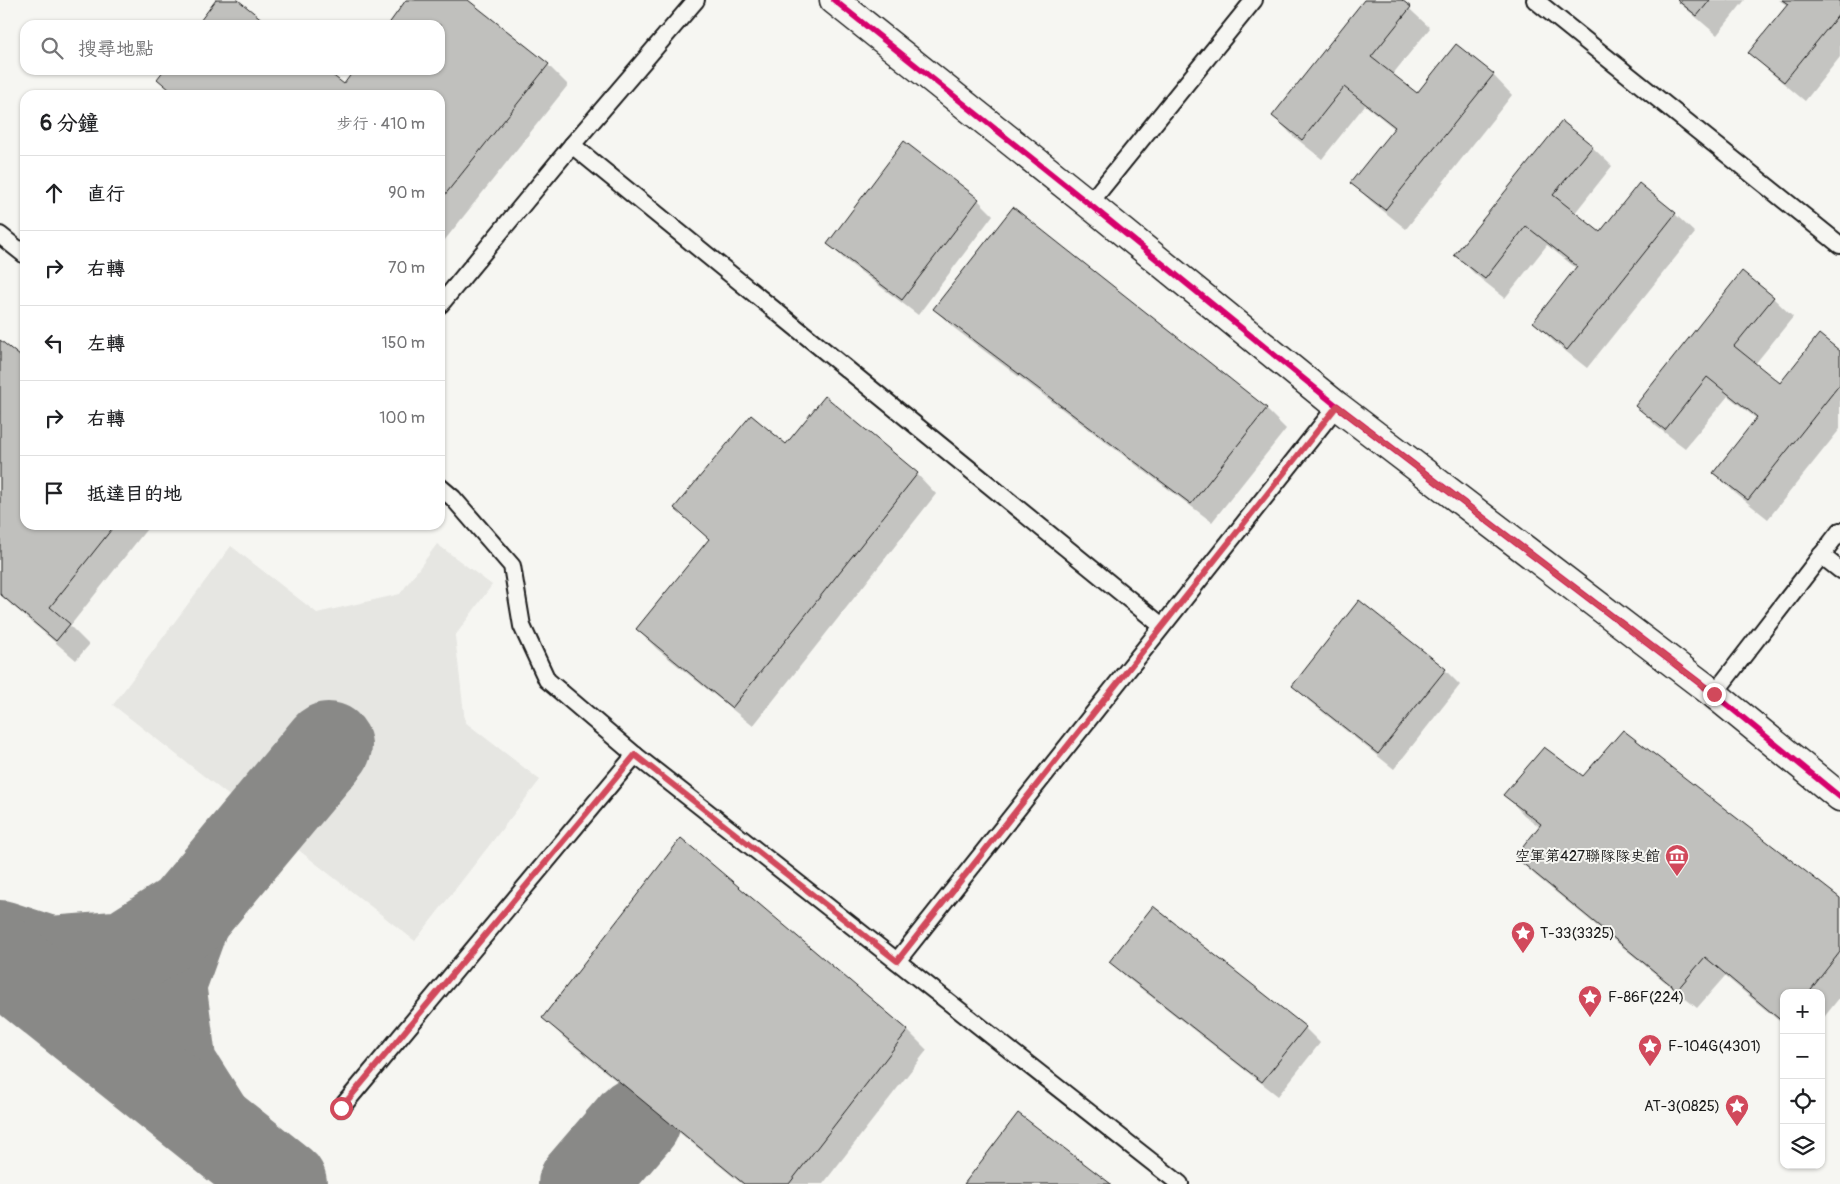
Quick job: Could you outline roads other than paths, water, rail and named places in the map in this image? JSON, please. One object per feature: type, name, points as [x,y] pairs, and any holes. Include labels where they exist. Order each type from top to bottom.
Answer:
[{"type":"street","points":[[834,0],[1090,204],[1337,406],[1714,694],[1840,797]]},
{"type":"lane","points":[[445,299],[572,145],[696,0]]},
{"type":"lane","points":[[1090,204],[1254,0]]},
{"type":"lane","points":[[1535,0],[1840,245]]},
{"type":"lane","points":[[572,145],[1162,626]]},
{"type":"lane","points":[[0,235],[20,251]]},
{"type":"lane","points":[[897,961],[1337,406]]},
{"type":"lane","points":[[445,491],[512,566],[522,626],[547,680],[635,755],[1180,1184]]},
{"type":"lane","points":[[1714,694],[1820,554],[1840,532]]},
{"type":"lane","points":[[1820,554],[1840,570]]},
{"type":"lane","points":[[341,1108],[635,755]]},
{"type":"place","name":"空軍第427聯隊隊史館","points":[[1677,877]]},
{"type":"place","name":"T-33(3325)","points":[[1523,954]]},
{"type":"place","name":"F-86F(224)","points":[[1590,1018]]},
{"type":"place","name":"F-104G(4301)","points":[[1650,1067]]},
{"type":"place","name":"AT-3(0825)","points":[[1737,1127]]}]
